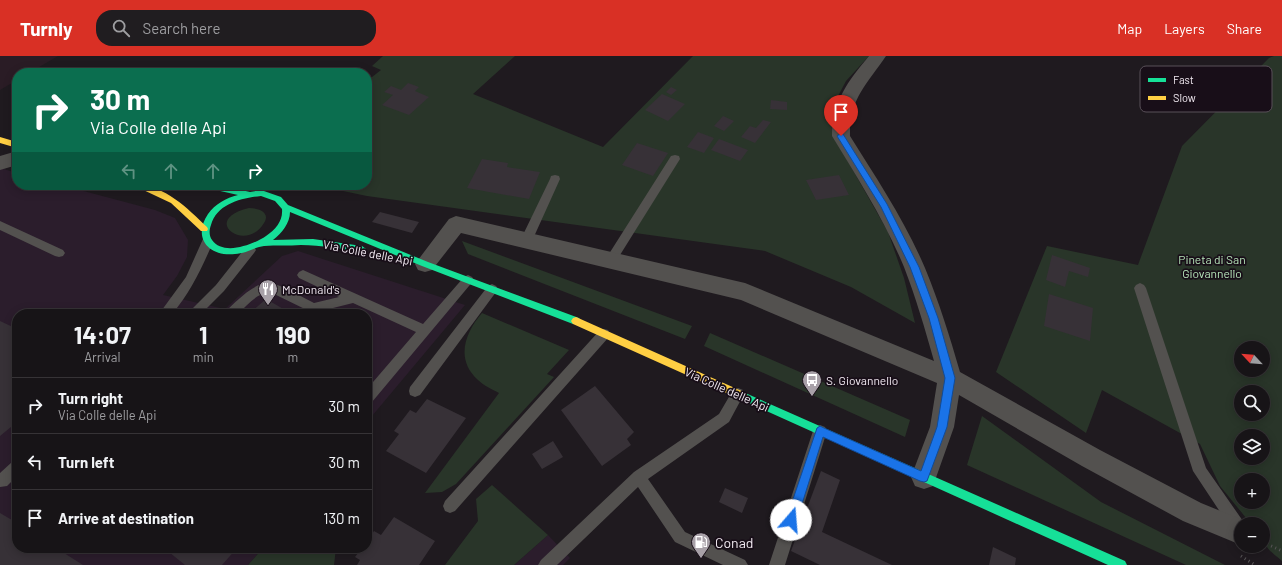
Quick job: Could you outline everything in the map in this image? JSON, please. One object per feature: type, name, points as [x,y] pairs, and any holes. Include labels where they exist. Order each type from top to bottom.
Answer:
[{"type":"main road","points":[[0,140],[12,144]]},
{"type":"main road","points":[[151,190],[174,201],[204,229]]},
{"type":"main road","points":[[229,190],[248,194]]},
{"type":"main road","points":[[261,193],[272,195],[281,200],[286,207],[286,219],[278,232],[264,243],[250,250],[232,252],[217,249],[207,242],[204,229],[208,218],[218,207],[233,198],[248,194],[261,193]]},
{"type":"main road","name":"Via Colle delle Api","points":[[286,207],[425,264],[568,318],[1120,565]]},
{"type":"main road","name":"Via Colle delle Api","points":[[264,243],[289,240],[335,243],[425,264]]},
{"type":"main road","name":"Via Colle delle Api","points":[[1025,523],[1061,548]]},
{"type":"street","points":[[878,56],[851,89],[840,123],[841,136],[884,206],[914,267],[933,318],[950,378],[942,427],[924,477]]},
{"type":"street","points":[[0,163],[12,159]]},
{"type":"street","points":[[425,264],[456,224],[745,292],[950,378],[1091,458],[1192,512],[1234,528]]},
{"type":"lane","points":[[611,260],[674,159]]},
{"type":"lane","points":[[526,240],[555,179]]},
{"type":"lane","points":[[0,225],[59,253]]},
{"type":"lane","points":[[170,309],[179,299],[194,275],[207,242]]},
{"type":"lane","points":[[198,309],[220,288],[250,250]]},
{"type":"lane","points":[[303,275],[425,331]]},
{"type":"lane","points":[[372,392],[468,280]]},
{"type":"lane","points":[[235,309],[253,293],[266,288],[277,289],[314,308],[354,298]]},
{"type":"lane","points":[[1140,288],[1200,470],[1234,521]]},
{"type":"lane","points":[[415,391],[492,289]]},
{"type":"lane","points":[[450,506],[604,334]]},
{"type":"lane","points":[[546,565],[639,477],[724,418],[738,394]]},
{"type":"lane","points":[[777,565],[820,431]]},
{"type":"lane","points":[[0,480],[2,481],[12,472]]},
{"type":"lane","points":[[639,477],[680,537],[740,565]]},
{"type":"path","points":[[1270,545],[1282,551]]},
{"type":"shaded area","points":[[0,56],[58,56],[38,68],[12,68],[12,83],[0,90]]},
{"type":"shaded area","points":[[0,168],[12,172],[12,190],[80,190],[155,210],[175,218],[188,240],[187,257],[177,276],[163,295],[225,309],[12,309],[12,553],[259,553],[248,565],[0,565]]},
{"type":"shaded area","points":[[298,251],[465,305],[372,416],[372,309],[225,309],[282,256]]},
{"type":"shaded area","points":[[548,535],[570,558],[563,565],[514,565]]},
{"type":"green space","points":[[383,56],[515,56],[473,94],[603,147],[693,56],[869,56],[846,81],[836,100],[833,110],[833,135],[888,232],[904,278],[915,323],[851,287],[765,251],[367,196],[338,190],[372,190],[372,77],[381,70],[372,66]]},
{"type":"green space","name":"Pineta di San Giovannello","points":[[1274,56],[1282,56],[1282,561],[1270,550],[1270,517],[1245,517],[1239,509],[1270,509],[1270,473],[1234,473],[1234,503],[1220,486],[1200,444],[1102,390],[1086,433],[996,372],[1047,246],[1138,265],[1182,146],[1216,112],[1272,112],[1272,66],[1261,66],[1269,58]]},
{"type":"green space","points":[[249,208],[260,210],[265,213],[266,219],[264,223],[256,232],[247,235],[238,235],[231,232],[227,226],[228,220],[235,213]]},
{"type":"green space","points":[[462,241],[692,326],[685,339],[468,254]]},
{"type":"green space","points":[[482,313],[569,350],[547,374],[554,377],[456,484],[442,492],[425,493],[499,393],[485,386],[478,380],[471,372],[465,355],[467,337]]},
{"type":"green space","points":[[710,333],[910,420],[905,437],[704,346]]},
{"type":"green space","points":[[982,416],[1101,502],[1225,565],[1186,565],[967,465]]},
{"type":"green space","points":[[492,485],[548,535],[514,565],[445,565],[478,521],[476,499]]},
{"type":"green space","points":[[259,553],[335,553],[334,565],[248,565]]},
{"type":"building","points":[[408,83],[419,87],[415,91],[429,97],[409,115],[382,105],[393,95],[384,92],[391,86],[401,90]]},
{"type":"building","points":[[671,87],[677,90],[671,95],[666,92]]},
{"type":"building","points":[[662,94],[685,104],[668,121],[645,110]]},
{"type":"building","points":[[771,100],[787,102],[787,110],[770,109]]},
{"type":"building","points":[[723,116],[734,121],[724,131],[714,126]]},
{"type":"building","points":[[763,120],[771,122],[755,143],[741,137],[750,126],[756,128]]},
{"type":"building","points":[[698,132],[714,138],[704,153],[687,147]]},
{"type":"building","points":[[719,139],[748,150],[740,161],[711,150]]},
{"type":"building","points":[[637,143],[668,153],[653,176],[622,165]]},
{"type":"building","points":[[482,159],[508,163],[507,167],[540,172],[529,199],[467,188]]},
{"type":"building","points":[[839,175],[849,195],[816,200],[806,180]]},
{"type":"building","points":[[380,212],[419,222],[412,233],[372,222]]},
{"type":"building","points":[[1052,255],[1090,268],[1088,277],[1069,271],[1065,287],[1046,280]]},
{"type":"building","points":[[1049,294],[1093,308],[1090,341],[1044,326]]},
{"type":"building","points":[[266,299],[283,309],[255,309]]},
{"type":"building","points":[[0,321],[12,327],[12,426],[0,436]]},
{"type":"building","points":[[595,386],[634,432],[627,439],[631,445],[602,466],[561,410]]},
{"type":"building","points":[[427,399],[466,418],[426,473],[386,451],[399,434],[394,431],[410,410],[416,413]]},
{"type":"building","points":[[553,441],[563,457],[542,469],[532,454]]},
{"type":"building","points":[[821,471],[840,480],[822,532],[892,565],[820,565],[791,551]]},
{"type":"building","points":[[725,488],[748,498],[742,513],[719,502]]},
{"type":"building","points":[[0,513],[12,520],[12,553],[64,553],[83,565],[0,565]]},
{"type":"building","points":[[394,517],[435,541],[419,565],[357,565],[360,560],[355,557],[358,553],[372,553],[372,534],[374,531],[381,535]]},
{"type":"building","points":[[993,547],[1016,558],[1015,565],[989,565]]},
{"type":"building","points":[[170,553],[233,553],[222,565],[185,565]]},
{"type":"traffic: fast","points":[[230,190],[248,194]]},
{"type":"traffic: fast","points":[[261,193],[278,199],[286,208],[285,220],[280,228],[264,242],[244,250],[233,251],[214,247],[208,241],[205,231],[213,212],[219,206],[235,198],[261,193]]},
{"type":"traffic: fast","points":[[286,207],[425,264],[576,321]]},
{"type":"traffic: fast","points":[[264,243],[313,242],[362,249]]},
{"type":"traffic: fast","points":[[743,396],[1121,565]]},
{"type":"traffic: slow","points":[[0,140],[12,144]]},
{"type":"traffic: slow","points":[[151,190],[174,201],[204,229]]},
{"type":"traffic: slow","points":[[576,321],[743,396]]},
{"type":"place","name":"McDonald's","points":[[268,306]]},
{"type":"place","name":"S. Giovannello","points":[[812,397]]},
{"type":"place","name":"Conad","points":[[701,559]]},
{"type":"route","points":[[791,520],[820,431],[924,477],[942,427],[950,378],[933,318],[914,267],[884,206],[841,136]]}]
